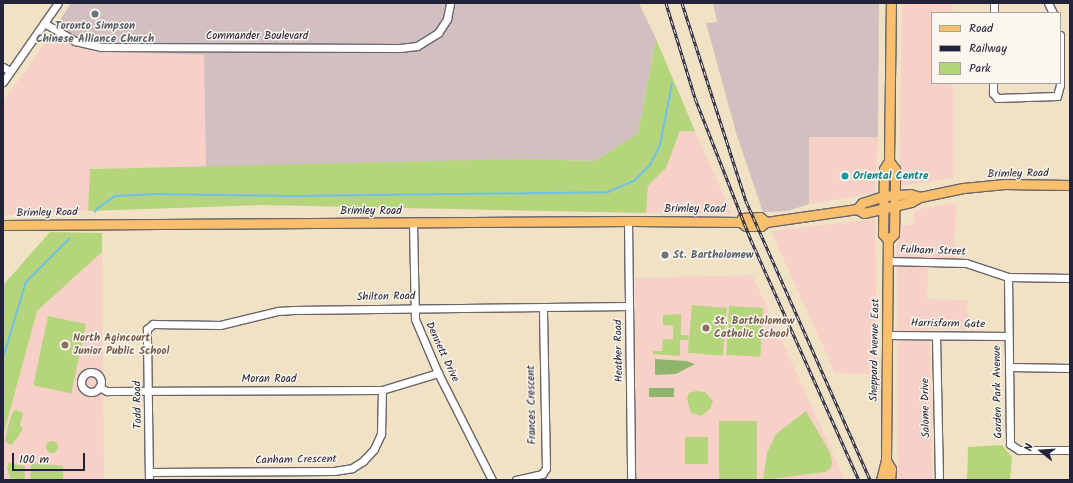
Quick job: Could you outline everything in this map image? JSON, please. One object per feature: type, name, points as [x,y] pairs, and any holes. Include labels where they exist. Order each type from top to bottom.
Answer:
[{"type":"main road","name":"Sheppard Avenue East","points":[[881,480],[886,460],[888,240],[883,234],[884,169],[889,161],[891,3]]},
{"type":"main road","name":"Sheppard Avenue East","points":[[888,240],[894,234],[895,205],[895,169],[889,161]]},
{"type":"main road","name":"Brimley Road","points":[[3,226],[628,221],[740,222],[746,226],[761,226],[766,222],[857,209],[864,213],[912,202],[920,197],[963,188],[1005,184],[1070,185]]},
{"type":"main road","name":"Brimley Road","points":[[857,209],[862,203],[884,196],[910,194],[920,197]]},
{"type":"main road","name":"Sheppard Avenue East","points":[[886,460],[891,469],[890,480]]},
{"type":"street","points":[[3,82],[58,3]]},
{"type":"street","name":"Commander Boulevard","points":[[44,23],[75,41],[101,47],[400,48],[417,46],[438,33],[447,19],[450,3]]},
{"type":"street","points":[[1048,3],[1052,12]]},
{"type":"street","points":[[3,67],[10,72]]},
{"type":"street","points":[[993,84],[993,93],[997,98],[1057,96],[1060,84]]},
{"type":"street","name":"Heather Road","points":[[628,221],[631,480]]},
{"type":"street","name":"Dennett Drive","points":[[413,223],[413,308],[421,335],[438,373],[492,480]]},
{"type":"street","name":"Fulham Street","points":[[888,261],[966,263],[1008,277],[1070,278]]},
{"type":"street","name":"Garden Park Avenue","points":[[1008,277],[1009,438],[1012,447],[1019,450],[1070,450]]},
{"type":"street","name":"Shilton Road","points":[[147,329],[153,324],[220,325],[278,311],[629,306]]},
{"type":"street","name":"Frances Crescent","points":[[516,480],[542,474],[546,468],[543,307]]},
{"type":"street","name":"Todd Road","points":[[147,329],[149,476]]},
{"type":"street","name":"Harrisfarm Gate","points":[[887,335],[1008,336]]},
{"type":"street","name":"Salome Drive","points":[[936,336],[939,480]]},
{"type":"street","points":[[1009,367],[1070,368]]},
{"type":"street","name":"Moran Road","points":[[99,387],[107,391],[382,390],[438,373]]},
{"type":"street","name":"Canham Crescent","points":[[149,476],[231,472],[334,471],[358,464],[374,449],[381,434],[382,390]]},
{"type":"street","points":[[231,472],[231,480]]},
{"type":"shaded area","points":[[71,3],[639,3],[656,39],[638,133],[595,161],[526,159],[206,167],[204,55],[96,51],[50,36]]},
{"type":"shaded area","points":[[713,3],[879,3],[878,137],[809,137],[809,204],[788,211],[763,212],[737,136],[706,23],[717,22]]},
{"type":"shaded area","points":[[902,3],[953,3],[953,12],[931,12],[931,84],[951,84],[951,89],[954,89],[953,178],[899,186]]},
{"type":"shaded area","points":[[50,36],[96,51],[204,55],[206,167],[91,169],[88,211],[3,215],[3,102]]},
{"type":"shaded area","points":[[680,131],[695,131],[732,214],[646,213],[648,186],[666,168]]},
{"type":"shaded area","points":[[809,137],[878,137],[875,193],[809,204]]},
{"type":"shaded area","points":[[956,203],[954,259],[896,258],[898,225],[914,225],[914,210]]},
{"type":"shaded area","points":[[875,219],[877,374],[835,373],[771,231]]},
{"type":"shaded area","name":"North Agincourt Junior Public School","points":[[102,252],[104,480],[3,480],[3,436],[37,311]]},
{"type":"shaded area","points":[[897,266],[928,266],[927,299],[967,300],[968,329],[930,329],[932,480],[898,480]]},
{"type":"shaded area","points":[[752,275],[845,480],[636,480],[635,278]]},
{"type":"green space","points":[[656,39],[695,131],[680,131],[666,168],[648,186],[646,213],[260,205],[88,211],[90,169],[526,159],[595,161],[638,133]]},
{"type":"green space","points":[[50,232],[102,233],[102,252],[37,311],[3,436],[3,290],[5,283]]},
{"type":"green space","points":[[692,305],[727,308],[723,356],[688,353]]},
{"type":"green space","points":[[729,306],[763,308],[760,357],[726,355]]},
{"type":"green space","points":[[681,314],[681,335],[688,335],[689,340],[680,340],[680,356],[653,354],[653,351],[662,351],[663,339],[673,339],[673,326],[663,325],[663,315]]},
{"type":"green space","points":[[48,316],[86,324],[71,394],[33,385]]},
{"type":"green space","points":[[655,359],[686,361],[695,364],[676,374],[655,375]]},
{"type":"green space","points":[[649,388],[674,388],[674,397],[649,397]]},
{"type":"green space","points":[[696,391],[705,392],[713,401],[710,409],[701,416],[691,413],[687,399],[689,393]]},
{"type":"green space","points":[[16,410],[23,413],[20,425],[23,429],[12,445],[5,441],[8,426],[13,412]]},
{"type":"green space","points":[[806,411],[829,451],[832,461],[831,468],[825,472],[763,480],[767,453],[776,434]]},
{"type":"green space","points":[[719,421],[757,421],[757,480],[719,480]]},
{"type":"green space","points":[[685,437],[708,437],[708,464],[685,464]]},
{"type":"green space","points":[[50,441],[54,441],[58,447],[54,453],[50,453],[46,449],[46,445]]},
{"type":"green space","points":[[1002,445],[1012,457],[1010,480],[967,480],[968,447]]},
{"type":"green space","points":[[9,463],[25,466],[25,478],[22,480],[10,478],[7,467]]},
{"type":"green space","points":[[31,463],[63,466],[63,480],[30,480]]},
{"type":"waterway","points":[[95,212],[98,208],[115,196],[150,194],[294,196],[608,192],[634,181],[650,165],[660,145],[672,84]]},
{"type":"waterway","points":[[3,358],[26,282],[69,239]]},
{"type":"railway","points":[[666,3],[695,98],[751,240],[859,480]]},
{"type":"railway","points":[[682,3],[746,201],[870,480]]},
{"type":"place","name":"Toronto Simpson Chinese Alliance Church","points":[[95,14]]},
{"type":"place","name":"Oriental Centre","points":[[845,176]]},
{"type":"place","name":"St. Bartholomew","points":[[665,255]]},
{"type":"place","name":"St. Bartholomew Catholic School","points":[[706,328]]},
{"type":"place","name":"North Agincourt Junior Public School","points":[[65,345]]}]
